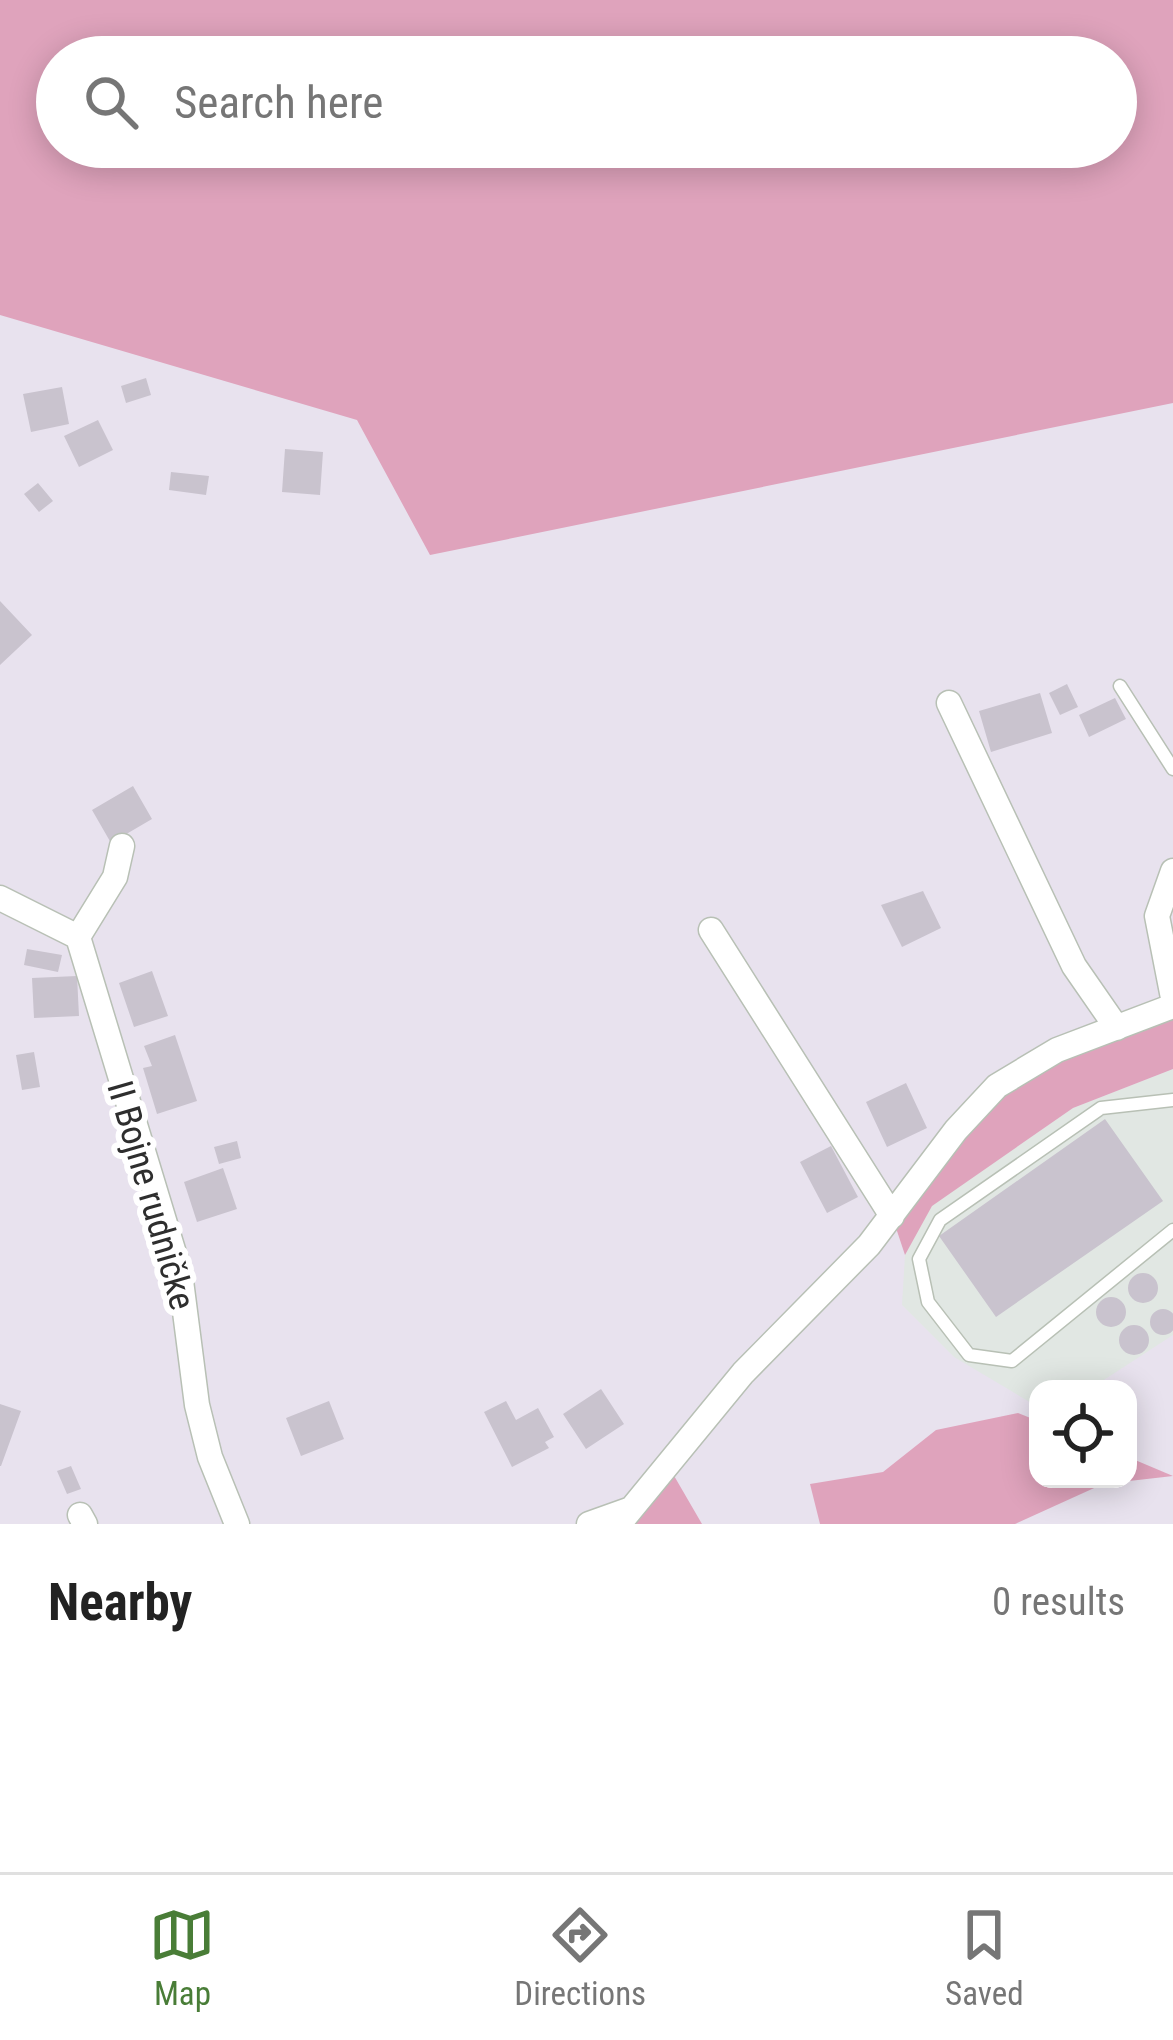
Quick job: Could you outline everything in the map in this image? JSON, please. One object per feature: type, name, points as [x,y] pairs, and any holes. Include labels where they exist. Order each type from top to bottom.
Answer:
[{"type":"street","points":[[949,703],[1074,966],[1117,1028]]},
{"type":"street","points":[[0,898],[78,937],[115,877],[122,846]]},
{"type":"street","points":[[589,1524],[625,1516],[743,1372],[892,1216],[956,1130],[997,1086],[1057,1050],[1173,1002],[1157,916],[1173,871]]},
{"type":"street","points":[[710,930],[892,1216]]},
{"type":"street","name":"II Bojne rudničke","points":[[78,937],[180,1273],[197,1405],[210,1457],[237,1524]]},
{"type":"lane","points":[[1120,686],[1173,769]]},
{"type":"lane","points":[[1173,1100],[1101,1108],[940,1220],[919,1259],[928,1302],[969,1355],[1012,1361],[1173,1230]]},
{"type":"shaded area","points":[[0,0],[1173,0],[1173,403],[430,555],[357,420],[0,315]]},
{"type":"shaded area","points":[[1173,1006],[1173,1069],[1073,1108],[932,1206],[905,1255],[892,1216],[997,1086]]},
{"type":"shaded area","points":[[1173,1069],[1173,1335],[1104,1380],[1029,1380],[1029,1402],[954,1357],[902,1305],[905,1255],[931,1206],[1073,1108]]},
{"type":"shaded area","points":[[1018,1413],[1029,1417],[1029,1488],[1094,1488],[1015,1524],[820,1524],[810,1484],[883,1472],[936,1430]]},
{"type":"shaded area","points":[[1137,1461],[1173,1476],[1137,1480]]},
{"type":"shaded area","points":[[673,1474],[702,1524],[619,1524]]},
{"type":"building","points":[[146,378],[151,395],[126,403],[121,386]]},
{"type":"building","points":[[62,387],[69,424],[31,432],[23,394]]},
{"type":"building","points":[[98,420],[113,450],[79,467],[64,436]]},
{"type":"building","points":[[285,449],[323,452],[320,495],[282,492]]},
{"type":"building","points":[[171,472],[209,476],[206,495],[169,490]]},
{"type":"building","points":[[38,483],[53,501],[39,512],[24,494]]},
{"type":"building","points":[[0,601],[32,635],[0,665]]},
{"type":"building","points":[[1067,684],[1078,707],[1060,715],[1049,693]]},
{"type":"building","points":[[1040,693],[1052,733],[991,752],[979,711]]},
{"type":"building","points":[[1115,698],[1126,719],[1089,737],[1079,715]]},
{"type":"building","points":[[133,786],[152,819],[111,843],[92,810]]},
{"type":"building","points":[[923,891],[941,928],[902,947],[881,905]]},
{"type":"building","points":[[27,949],[62,955],[58,972],[24,965]]},
{"type":"building","points":[[152,971],[168,1016],[134,1027],[119,983]]},
{"type":"building","points":[[77,976],[79,1016],[34,1018],[32,978]]},
{"type":"building","points":[[175,1035],[197,1101],[157,1114],[143,1068],[152,1066],[144,1046]]},
{"type":"building","points":[[34,1052],[40,1087],[22,1090],[16,1055]]},
{"type":"building","points":[[906,1083],[927,1128],[887,1147],[866,1102]]},
{"type":"building","points":[[1105,1119],[1163,1201],[996,1317],[939,1236]]},
{"type":"building","points":[[237,1141],[241,1158],[219,1164],[214,1147]]},
{"type":"building","points":[[831,1146],[858,1197],[827,1213],[800,1162]]},
{"type":"building","points":[[223,1168],[237,1209],[197,1222],[184,1182]]},
{"type":"building","points":[[1143,1273],[1158,1288],[1143,1303],[1128,1288]]},
{"type":"building","points":[[1111,1297],[1126,1312],[1111,1327],[1096,1312]]},
{"type":"building","points":[[1163,1309],[1172,1313],[1172,1331],[1163,1335],[1154,1331],[1150,1322],[1154,1313]]},
{"type":"building","points":[[1134,1325],[1149,1340],[1134,1355],[1119,1340]]},
{"type":"building","points":[[601,1389],[624,1424],[586,1449],[563,1414]]},
{"type":"building","points":[[329,1401],[344,1439],[301,1456],[286,1418]]},
{"type":"building","points":[[506,1401],[516,1420],[538,1408],[554,1437],[545,1442],[549,1448],[512,1467],[484,1412]]},
{"type":"building","points":[[0,1404],[21,1411],[1,1466],[0,1466]]},
{"type":"building","points":[[71,1466],[81,1489],[67,1494],[57,1471]]}]
